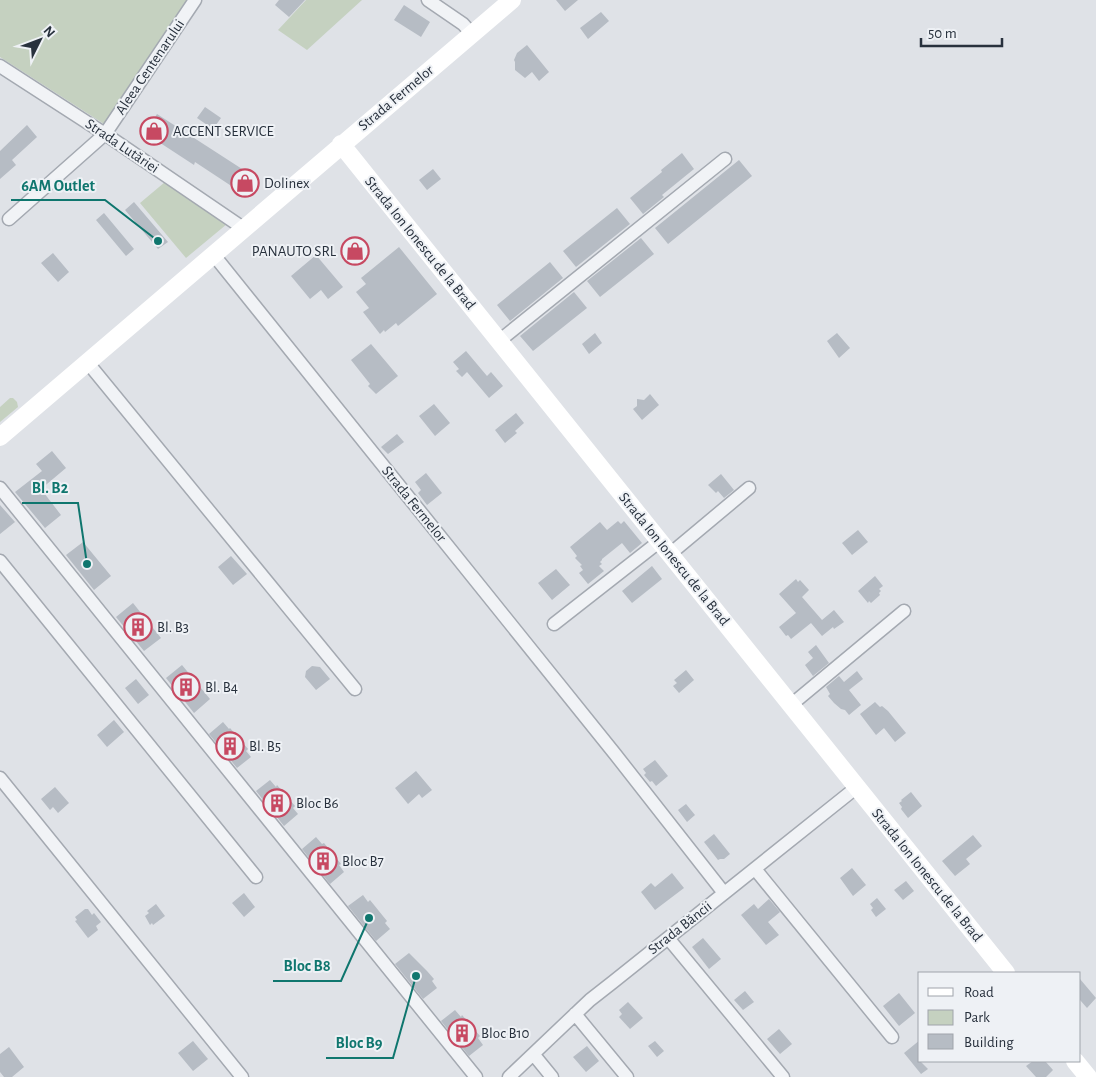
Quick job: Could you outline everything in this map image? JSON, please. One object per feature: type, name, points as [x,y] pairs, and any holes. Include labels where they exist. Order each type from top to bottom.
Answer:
[{"type":"street","name":"Aleea Centenarului","points":[[9,220],[105,134],[195,0]]},
{"type":"street","points":[[428,0],[463,24],[472,34]]},
{"type":"street","name":"Strada Fermelor","points":[[0,437],[212,254],[512,0]]},
{"type":"street","name":"Strada Lutăriei","points":[[0,66],[105,134],[243,228]]},
{"type":"street","name":"Strada Ion Ionescu de la Brad","points":[[341,144],[1005,972]]},
{"type":"street","points":[[500,341],[725,159]]},
{"type":"street","name":"Strada Fermelor","points":[[212,254],[615,754],[724,893]]},
{"type":"street","points":[[88,362],[354,689]]},
{"type":"street","points":[[0,488],[476,1077]]},
{"type":"street","points":[[554,624],[749,488]]},
{"type":"street","points":[[0,560],[256,878]]},
{"type":"street","points":[[790,705],[904,611]]},
{"type":"street","points":[[0,778],[242,1077]]},
{"type":"street","name":"Strada Băncii","points":[[509,1077],[575,1014],[613,982],[857,787]]},
{"type":"street","points":[[755,869],[892,1037]]},
{"type":"street","points":[[668,938],[783,1077]]},
{"type":"street","points":[[575,1014],[627,1077]]},
{"type":"street","points":[[534,1055],[552,1077]]},
{"type":"street","points":[[1076,1062],[1088,1077]]},
{"type":"green space","points":[[0,0],[189,0],[104,124],[0,57]]},
{"type":"green space","points":[[306,0],[362,0],[307,50],[278,30]]},
{"type":"green space","points":[[165,182],[227,224],[186,258],[140,203]]},
{"type":"green space","points":[[10,398],[17,402],[18,407],[0,422],[0,407]]},
{"type":"building","points":[[279,0],[305,0],[289,17],[275,5]]},
{"type":"building","points":[[556,0],[578,0],[565,11]]},
{"type":"building","points":[[404,5],[430,22],[421,37],[394,20]]},
{"type":"building","points":[[601,12],[609,21],[588,39],[580,28]]},
{"type":"building","points":[[527,45],[549,72],[539,81],[532,72],[525,78],[515,70],[514,60],[517,53]]},
{"type":"building","points":[[205,107],[221,118],[213,129],[197,118]]},
{"type":"building","points":[[157,114],[256,178],[245,195],[195,162],[194,165],[145,133]]},
{"type":"building","points":[[27,125],[37,137],[12,160],[16,165],[0,179],[0,151]]},
{"type":"building","points":[[682,153],[694,169],[662,195],[664,197],[643,214],[630,198]]},
{"type":"building","points":[[739,160],[752,176],[668,244],[655,228]]},
{"type":"building","points":[[433,169],[441,179],[427,190],[419,180]]},
{"type":"building","points":[[134,202],[168,242],[158,249],[125,210]]},
{"type":"building","points":[[617,208],[630,224],[576,267],[563,251]]},
{"type":"building","points":[[104,213],[134,249],[126,256],[96,220]]},
{"type":"building","points":[[641,238],[654,254],[600,297],[587,281]]},
{"type":"building","points":[[399,247],[437,294],[398,326],[396,323],[380,334],[363,312],[369,308],[356,292],[366,284],[361,278]]},
{"type":"building","points":[[53,253],[69,272],[58,282],[41,263]]},
{"type":"building","points":[[316,255],[343,287],[328,299],[321,290],[310,299],[291,276]]},
{"type":"building","points":[[550,262],[563,278],[510,321],[497,305]]},
{"type":"building","points":[[574,292],[587,308],[533,351],[520,336]]},
{"type":"building","points":[[595,333],[602,343],[589,354],[582,344]]},
{"type":"building","points":[[837,333],[850,348],[839,358],[827,341]]},
{"type":"building","points":[[371,344],[398,376],[376,394],[368,386],[370,384],[351,360]]},
{"type":"building","points":[[466,351],[487,376],[491,372],[503,386],[489,398],[467,372],[462,377],[456,371],[459,369],[453,362]]},
{"type":"building","points":[[650,394],[659,405],[642,420],[633,409],[637,406],[637,399],[644,400]]},
{"type":"building","points":[[434,404],[450,423],[435,436],[419,416]]},
{"type":"building","points":[[516,413],[524,423],[515,431],[517,433],[505,443],[495,430]]},
{"type":"building","points":[[397,434],[404,442],[388,454],[381,447]]},
{"type":"building","points":[[52,451],[66,468],[41,489],[61,515],[45,528],[15,492],[42,471],[36,464]]},
{"type":"building","points":[[426,473],[442,493],[427,505],[418,493],[421,490],[415,482]]},
{"type":"building","points":[[721,474],[734,490],[724,498],[718,491],[716,493],[708,485]]},
{"type":"building","points":[[0,505],[15,522],[0,534]]},
{"type":"building","points":[[618,521],[621,524],[624,521],[642,543],[630,553],[622,543],[602,559],[600,562],[602,564],[599,566],[604,571],[588,584],[579,573],[583,570],[580,566],[582,565],[575,558],[577,556],[570,547],[600,522],[607,530]]},
{"type":"building","points":[[858,530],[868,542],[852,555],[842,543]]},
{"type":"building","points":[[83,542],[111,576],[94,590],[66,555]]},
{"type":"building","points":[[231,556],[247,574],[233,585],[218,567]]},
{"type":"building","points":[[652,566],[662,579],[632,603],[622,591]]},
{"type":"building","points":[[556,569],[570,585],[552,600],[538,583]]},
{"type":"building","points":[[875,576],[883,586],[879,589],[881,591],[880,595],[871,603],[869,601],[868,603],[858,591]]},
{"type":"building","points":[[796,579],[798,582],[800,580],[809,590],[802,597],[822,620],[834,610],[844,622],[834,629],[833,627],[822,636],[811,623],[791,639],[788,635],[786,636],[779,627],[796,613],[779,594]]},
{"type":"building","name":"Bl. B3","points":[[133,603],[161,638],[144,651],[116,617]]},
{"type":"building","points":[[816,645],[829,663],[813,676],[805,665],[813,658],[808,652]]},
{"type":"building","name":"Bl. B4","points":[[182,665],[210,699],[194,713],[166,678]]},
{"type":"building","points":[[312,666],[320,667],[330,679],[316,690],[305,677],[306,671]]},
{"type":"building","points":[[686,670],[694,680],[679,693],[673,686],[677,683],[674,680]]},
{"type":"building","points":[[857,671],[863,679],[849,690],[861,705],[849,715],[828,696],[830,694],[826,687],[839,676],[844,682]]},
{"type":"building","points":[[136,679],[149,695],[138,704],[125,688]]},
{"type":"building","points":[[875,702],[888,711],[906,733],[895,742],[884,728],[876,735],[860,714]]},
{"type":"building","points":[[114,720],[124,732],[107,747],[97,735]]},
{"type":"building","name":"Bl. B5","points":[[223,722],[248,749],[246,751],[251,757],[237,768],[209,734]]},
{"type":"building","points":[[655,760],[668,776],[656,786],[644,775],[646,773],[643,769]]},
{"type":"building","points":[[416,771],[432,790],[422,798],[419,794],[408,804],[395,788]]},
{"type":"building","name":"Bloc B6","points":[[270,780],[276,787],[277,785],[295,806],[293,808],[298,814],[284,826],[256,791]]},
{"type":"building","points":[[55,787],[69,803],[58,813],[53,807],[50,810],[41,799]]},
{"type":"building","points":[[911,792],[922,806],[908,818],[899,803]]},
{"type":"building","points":[[686,804],[695,815],[687,822],[678,810]]},
{"type":"building","points":[[714,834],[730,854],[724,859],[718,860],[704,842]]},
{"type":"building","points":[[973,835],[982,846],[966,859],[970,864],[955,876],[942,861]]},
{"type":"building","name":"Bloc B7","points":[[316,837],[322,844],[324,843],[341,864],[339,865],[344,872],[330,884],[302,849]]},
{"type":"building","points":[[852,868],[866,885],[853,896],[840,878]]},
{"type":"building","points":[[672,873],[684,888],[655,910],[641,892],[651,883],[655,887]]},
{"type":"building","points":[[906,881],[914,891],[903,900],[894,890]]},
{"type":"building","points":[[244,893],[255,907],[244,917],[232,903]]},
{"type":"building","points":[[363,895],[368,902],[370,900],[387,921],[385,923],[390,929],[376,941],[348,906]]},
{"type":"building","points":[[877,898],[886,909],[876,917],[871,910],[873,908],[870,904]]},
{"type":"building","points":[[769,899],[780,912],[768,922],[779,935],[766,945],[741,915],[754,904],[758,909]]},
{"type":"building","points":[[156,904],[165,916],[153,925],[152,923],[150,925],[145,916],[149,913],[147,911]]},
{"type":"building","points":[[85,909],[88,909],[92,915],[94,913],[101,922],[96,926],[98,930],[88,938],[75,921],[77,920],[75,917]]},
{"type":"building","points":[[703,938],[721,959],[709,969],[692,947]]},
{"type":"building","points":[[409,953],[434,979],[432,981],[437,988],[423,999],[395,964]]},
{"type":"building","points":[[1081,980],[1096,998],[1087,1008],[1081,1001]]},
{"type":"building","points":[[745,991],[754,1002],[743,1010],[734,1000]]},
{"type":"building","points":[[899,993],[915,1013],[899,1026],[883,1006]]},
{"type":"building","points":[[628,1002],[643,1018],[630,1029],[619,1017],[622,1014],[619,1010]]},
{"type":"building","name":"Bloc B10","points":[[455,1010],[461,1017],[462,1015],[480,1036],[478,1038],[483,1045],[469,1056],[441,1021]]},
{"type":"building","points":[[779,1029],[792,1044],[780,1054],[767,1039]]},
{"type":"building","points":[[193,1041],[208,1059],[193,1071],[178,1053]]},
{"type":"building","points":[[655,1041],[664,1051],[657,1057],[648,1046]]},
{"type":"building","points":[[918,1042],[918,1062],[921,1062],[928,1069],[921,1074],[904,1053]]},
{"type":"building","points":[[587,1046],[599,1061],[586,1072],[573,1057]]},
{"type":"building","points":[[9,1047],[24,1067],[12,1077],[4,1077],[0,1072],[0,1054]]},
{"type":"building","points":[[1032,1062],[1046,1062],[1053,1070],[1046,1077],[1036,1077],[1026,1066]]},
{"type":"place","name":"ACCENT SERVICE","points":[[154,131]]},
{"type":"place","name":"Dolinex","points":[[245,183]]},
{"type":"place","name":"6AM Outlet","points":[[158,241]]},
{"type":"place","name":"PANAUTO SRL","points":[[355,251]]},
{"type":"place","name":"Bl. B2","points":[[87,564]]},
{"type":"place","name":"Bl. B3","points":[[138,627]]},
{"type":"place","name":"Bl. B4","points":[[186,687]]},
{"type":"place","name":"Bl. B5","points":[[230,746]]},
{"type":"place","name":"Bloc B6","points":[[277,803]]},
{"type":"place","name":"Bloc B7","points":[[323,861]]},
{"type":"place","name":"Bloc B8","points":[[369,918]]},
{"type":"place","name":"Bloc B9","points":[[416,976]]},
{"type":"place","name":"Bloc B10","points":[[462,1033]]}]
